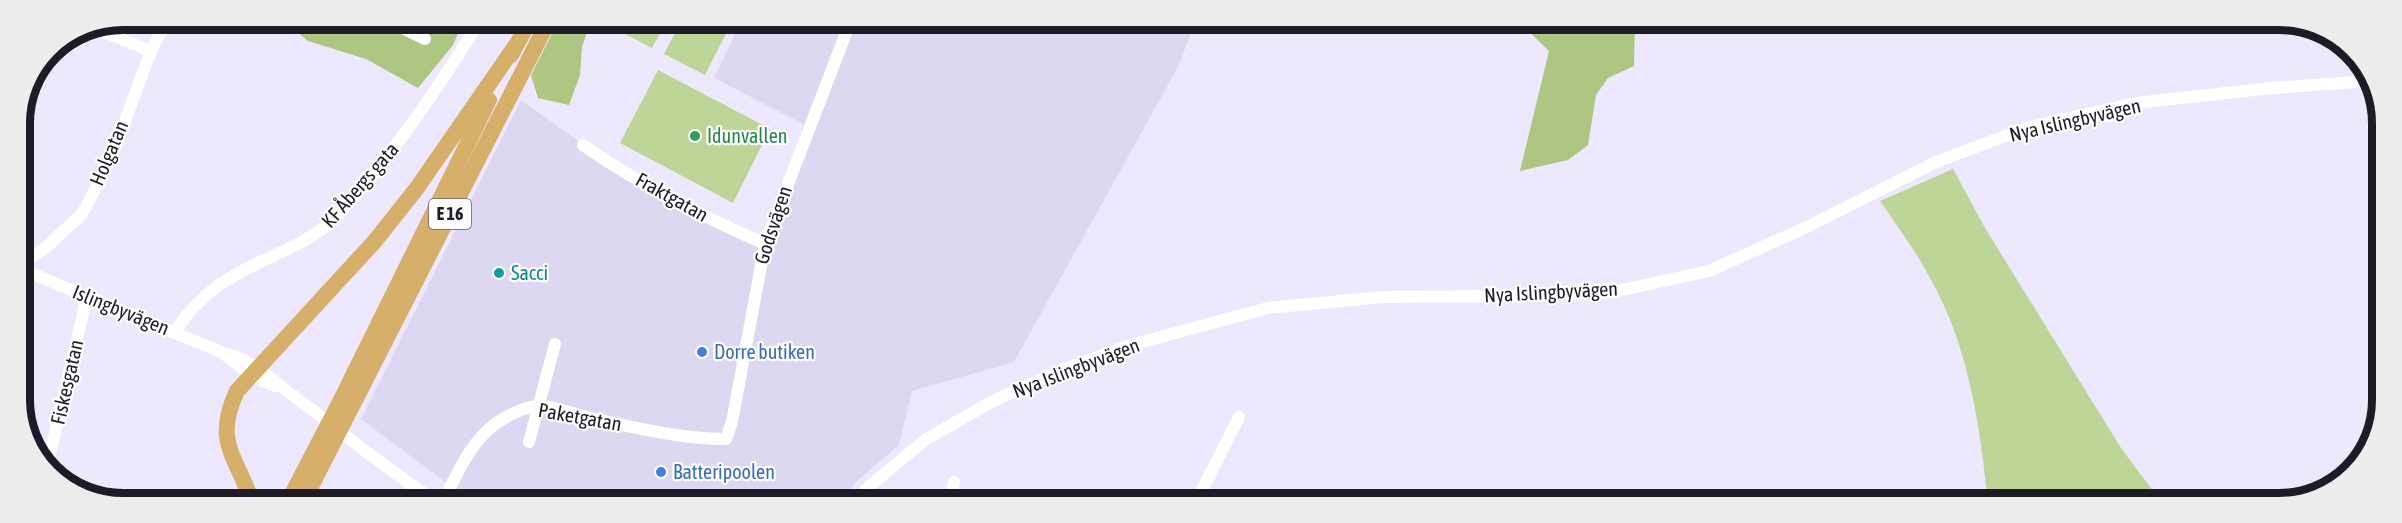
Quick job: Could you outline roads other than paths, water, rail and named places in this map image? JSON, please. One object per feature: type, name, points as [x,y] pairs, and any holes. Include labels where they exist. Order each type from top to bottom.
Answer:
[{"type":"highway","name":"E 16","points":[[346,404],[524,30]]},
{"type":"highway","name":"E 16","points":[[294,493],[324,447],[544,30]]},
{"type":"highway","points":[[248,493],[231,456],[226,436],[230,406],[237,391],[375,241],[417,188],[516,45]]},
{"type":"highway","name":"E 16","points":[[310,493],[324,447]]},
{"type":"street","name":"Holgatan","points":[[30,258],[45,249],[82,214],[111,159],[151,51],[162,30]]},
{"type":"street","points":[[407,30],[425,39]]},
{"type":"street","name":"KF Åbergs gata","points":[[175,331],[188,313],[212,289],[229,277],[307,239],[321,230],[344,209],[387,157],[429,100],[474,30]]},
{"type":"street","name":"Godsvägen","points":[[726,439],[732,422],[765,244],[847,30]]},
{"type":"street","points":[[106,32],[151,51]]},
{"type":"street","name":"Nya Islingbyvägen","points":[[863,493],[925,440],[989,403],[1062,370],[1142,342],[1268,308],[1383,297],[1508,296],[1624,290],[1709,271],[1807,227],[1934,163],[2026,128],[2136,103],[2272,88],[2362,82]]},
{"type":"street","name":"Fraktgatan","points":[[584,145],[605,160],[653,187],[729,228],[765,244]]},
{"type":"street","name":"Islingbyvägen","points":[[30,273],[221,352],[289,393],[425,493]]},
{"type":"street","name":"Fiskesgatan","points":[[49,456],[87,297]]},
{"type":"street","points":[[529,442],[555,344]]},
{"type":"street","name":"Paketgatan","points":[[442,493],[473,447],[490,428],[514,413],[538,406],[639,428],[706,439],[726,439]]},
{"type":"street","points":[[1201,493],[1239,417]]},
{"type":"street","points":[[952,493],[954,482]]},
{"type":"place","name":"Idunvallen","points":[[695,136]]},
{"type":"place","name":"Sacci","points":[[499,273]]},
{"type":"place","name":"Dorre butiken","points":[[702,352]]},
{"type":"place","name":"Batteripoolen","points":[[661,472]]}]
